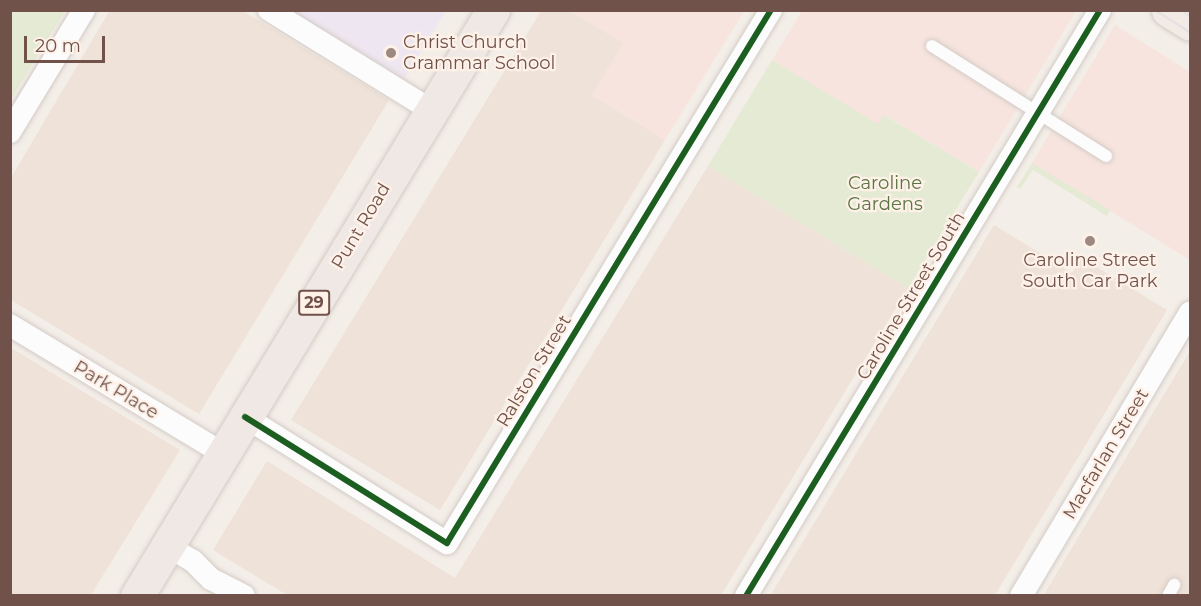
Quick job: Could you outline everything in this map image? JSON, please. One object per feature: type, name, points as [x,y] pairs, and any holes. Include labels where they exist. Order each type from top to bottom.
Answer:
[{"type":"highway","name":"Punt Road","points":[[137,596],[493,10]]},
{"type":"main road","points":[[1168,10],[1191,24]]},
{"type":"street","points":[[10,132],[84,10]]},
{"type":"street","points":[[268,10],[431,110]]},
{"type":"street","name":"Ralston Street","points":[[245,417],[447,543],[771,10]]},
{"type":"street","name":"Caroline Street South","points":[[746,596],[1100,10]]},
{"type":"street","name":"Macfarlan Street","points":[[1021,596],[1191,313]]},
{"type":"street","name":"Park Place","points":[[10,325],[222,453]]},
{"type":"street","points":[[167,546],[193,561],[211,579],[244,596]]},
{"type":"lane","points":[[932,46],[1106,156]]},
{"type":"shaded area","points":[[110,10],[243,11],[389,100],[199,414],[11,300],[11,178]]},
{"type":"shaded area","name":"Christ Church Grammar School","points":[[290,11],[446,11],[404,79]]},
{"type":"shaded area","points":[[541,11],[570,11],[624,43],[592,95],[665,140],[440,510],[291,420]]},
{"type":"shaded area","points":[[570,11],[744,11],[665,140],[592,95],[623,43]]},
{"type":"shaded area","points":[[802,11],[1076,11],[979,172],[885,115],[878,125],[772,60]]},
{"type":"shaded area","points":[[1115,25],[1190,72],[1190,260],[1032,163]]},
{"type":"shaded area","points":[[708,166],[908,288],[721,595],[287,595],[213,550],[267,461],[455,578]]},
{"type":"shaded area","points":[[994,225],[1072,273],[1082,258],[1167,310],[995,595],[770,596]]},
{"type":"shaded area","points":[[11,348],[180,450],[91,595],[11,595]]},
{"type":"shaded area","points":[[1190,351],[1190,595],[1173,595],[1180,583],[1174,580],[1165,595],[1043,596]]},
{"type":"green space","points":[[10,11],[65,11],[11,99]]},
{"type":"green space","name":"Caroline Gardens","points":[[772,60],[878,124],[884,115],[979,172],[908,288],[708,166]]},
{"type":"green space","points":[[1032,163],[1110,210],[1107,216],[1033,170],[1020,189],[1017,187]]},
{"type":"tram line","points":[[1155,10],[1190,32]]},
{"type":"tram line","points":[[1182,10],[1190,16]]},
{"type":"cycle path","points":[[245,417],[447,543],[771,10]]},
{"type":"cycle path","points":[[746,596],[1100,10]]},
{"type":"place","name":"Christ Church Grammar School","points":[[391,53]]},
{"type":"place","name":"Caroline Street South Car Park","points":[[1090,241]]}]
